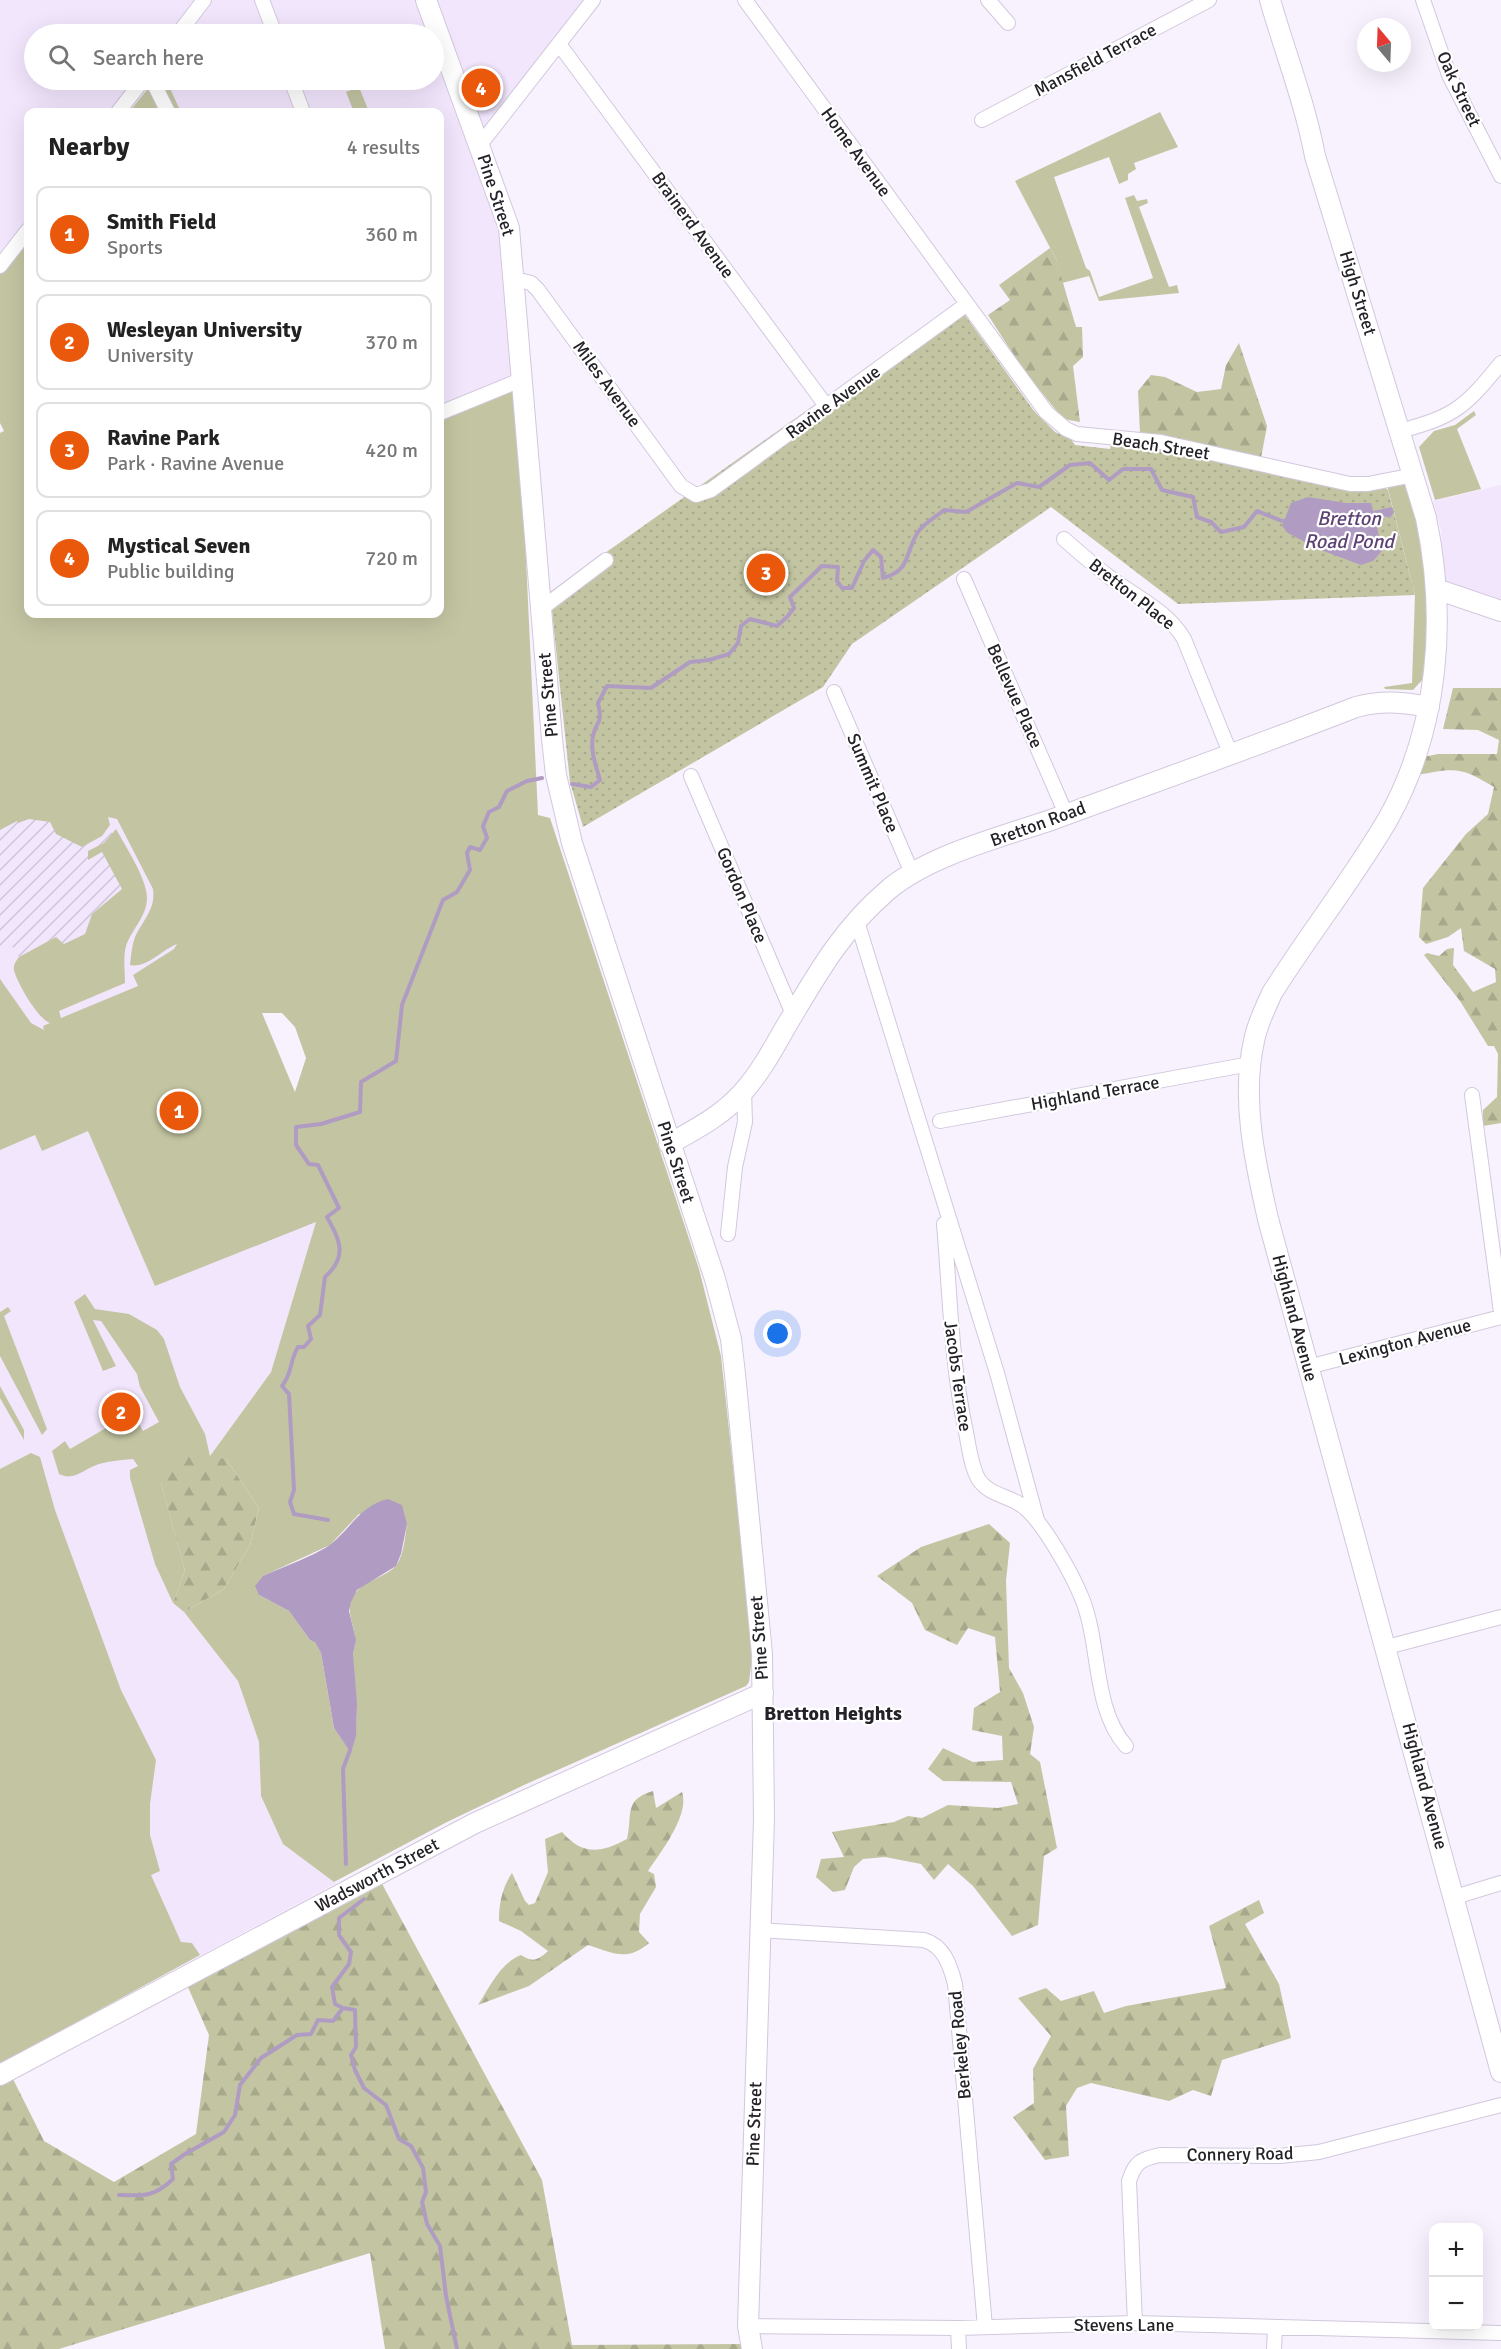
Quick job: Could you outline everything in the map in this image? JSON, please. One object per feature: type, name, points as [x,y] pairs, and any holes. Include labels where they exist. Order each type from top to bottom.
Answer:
[{"type":"street","points":[[186,24],[204,0]]},
{"type":"street","points":[[262,0],[270,24]]},
{"type":"street","name":"Pine Street","points":[[426,0],[435,24]]},
{"type":"street","points":[[480,146],[593,0]]},
{"type":"street","name":"Home Avenue","points":[[745,0],[967,304]]},
{"type":"street","points":[[988,0],[1008,22]]},
{"type":"street","name":"Mansfield Terrace","points":[[982,120],[1209,0]]},
{"type":"street","name":"High Street","points":[[1270,0],[1285,54],[1304,106],[1315,156],[1414,475],[1431,543],[1436,589]]},
{"type":"street","name":"Oak Street","points":[[1423,0],[1449,75],[1501,176]]},
{"type":"street","name":"Brainerd Avenue","points":[[560,44],[827,407]]},
{"type":"street","name":"Pine Street","points":[[444,49],[509,228],[554,757],[561,806],[669,1144],[715,1279],[730,1340],[757,1603],[763,1693],[764,1790],[748,2326],[752,2349]]},
{"type":"street","points":[[121,108],[135,90]]},
{"type":"street","points":[[157,90],[166,108]]},
{"type":"street","points":[[295,90],[302,108]]},
{"type":"street","points":[[2,258],[24,234]]},
{"type":"street","name":"Miles Avenue","points":[[515,279],[531,283],[538,290],[681,486],[696,495]]},
{"type":"street","name":"Ravine Avenue","points":[[696,495],[711,490],[967,304]]},
{"type":"street","name":"Beach Street","points":[[967,304],[1046,412],[1066,429],[1077,434],[1161,442],[1350,484],[1368,484],[1414,475]]},
{"type":"street","points":[[1400,431],[1433,422],[1465,405],[1501,363]]},
{"type":"street","points":[[444,411],[523,379]]},
{"type":"street","name":"Bretton Place","points":[[1064,539],[1109,577],[1167,617],[1176,626],[1184,639],[1231,755]]},
{"type":"street","points":[[541,609],[606,560]]},
{"type":"street","name":"Bellevue Place","points":[[963,579],[1066,814]]},
{"type":"street","points":[[1436,589],[1501,611]]},
{"type":"street","name":"Highland Avenue","points":[[1436,589],[1436,646],[1429,707],[1413,765],[1402,791],[1368,850],[1272,993],[1257,1029],[1250,1065],[1252,1135],[1260,1184],[1308,1367],[1387,1647],[1501,2072]]},
{"type":"street","name":"Summit Place","points":[[834,692],[912,873]]},
{"type":"street","name":"Bretton Road","points":[[669,1144],[712,1119],[744,1091],[824,963],[856,918],[912,873],[961,852],[1231,755],[1356,707],[1374,702],[1391,701],[1429,707]]},
{"type":"street","name":"Gordon Place","points":[[691,776],[794,1014]]},
{"type":"street","name":"Jacobs Terrace","points":[[856,918],[997,1372],[1037,1520]]},
{"type":"street","name":"Highland Terrace","points":[[940,1121],[1250,1065]]},
{"type":"street","points":[[728,1234],[735,1167],[745,1122],[744,1091]]},
{"type":"street","points":[[1472,1095],[1501,1315]]},
{"type":"street","name":"Jacobs Terrace","points":[[942,1198],[954,1373],[974,1469],[986,1488],[996,1495],[1017,1502],[1037,1520],[1074,1580],[1088,1616],[1107,1712],[1117,1736],[1126,1746]]},
{"type":"street","name":"Lexington Avenue","points":[[1308,1367],[1501,1315]]},
{"type":"street","points":[[1387,1647],[1501,1617]]},
{"type":"street","name":"Wadsworth Street","points":[[0,2074],[475,1823],[763,1693]]},
{"type":"street","points":[[1455,1897],[1501,1883]]},
{"type":"street","name":"Berkeley Road","points":[[759,1930],[924,1940],[937,1946],[948,1961],[955,1984],[985,2327]]},
{"type":"street","name":"Connery Road","points":[[1136,2323],[1129,2181],[1134,2166],[1146,2158],[1160,2155],[1280,2156],[1319,2152],[1501,2105]]},
{"type":"street","name":"Stevens Lane","points":[[748,2326],[958,2328],[1136,2323],[1501,2333]]},
{"type":"street","points":[[958,2328],[959,2349]]},
{"type":"street","points":[[1274,2349],[1275,2328]]},
{"type":"shaded area","points":[[0,0],[596,0],[472,154],[501,230],[518,388],[444,416],[444,108],[179,108],[171,90],[444,90],[444,24],[24,24],[24,90],[147,90],[132,108],[24,108],[24,243],[0,274]]},
{"type":"shaded area","points":[[1501,485],[1501,602],[1445,582],[1441,530],[1433,501]]},
{"type":"shaded area","points":[[37,804],[122,819],[191,964],[155,1286],[316,1222],[271,1372],[209,1457],[173,1603],[184,1612],[238,1681],[259,1742],[261,1796],[283,1844],[336,1883],[0,2063],[0,825]]},
{"type":"shaded area","points":[[35,811],[99,825],[116,835],[141,889],[85,934],[64,944],[56,937],[19,957],[11,945],[0,950],[0,830]]},
{"type":"green space","points":[[147,90],[171,90],[179,108],[132,108]]},
{"type":"green space","points":[[360,90],[367,108],[352,108],[346,92]]},
{"type":"green space","points":[[1160,112],[1178,147],[1134,163],[1136,169],[1128,174],[1128,180],[1119,184],[1109,157],[1054,177],[1086,268],[1090,271],[1099,297],[1153,278],[1125,198],[1134,195],[1137,201],[1147,199],[1148,203],[1139,207],[1169,287],[1177,285],[1179,293],[1099,301],[1089,276],[1062,283],[1056,259],[1015,181]]},
{"type":"green space","points":[[24,243],[24,618],[444,618],[444,416],[518,388],[538,815],[550,818],[699,1269],[721,1356],[753,1650],[749,1682],[746,1686],[524,1785],[445,1823],[334,1882],[283,1844],[261,1796],[259,1742],[238,1681],[184,1612],[224,1589],[250,1545],[259,1508],[226,1459],[161,1483],[185,1571],[173,1603],[155,1564],[130,1478],[130,1470],[138,1466],[133,1459],[99,1464],[75,1475],[64,1476],[59,1474],[52,1451],[65,1441],[70,1449],[118,1421],[114,1408],[128,1403],[143,1431],[159,1422],[140,1387],[137,1374],[101,1321],[93,1320],[116,1366],[103,1371],[74,1302],[85,1294],[95,1309],[129,1314],[157,1330],[164,1339],[180,1387],[205,1434],[210,1456],[271,1372],[316,1222],[155,1286],[88,1131],[42,1151],[35,1135],[0,1150],[0,979],[31,1023],[44,1030],[43,1026],[50,1023],[40,1015],[29,1000],[16,976],[14,965],[19,957],[56,937],[64,944],[85,934],[92,914],[122,889],[102,852],[88,860],[88,851],[104,843],[116,829],[140,873],[147,898],[145,911],[126,946],[125,983],[59,1011],[61,1018],[138,986],[133,975],[174,949],[177,944],[142,964],[130,965],[135,937],[153,903],[153,889],[117,819],[108,817],[110,825],[102,836],[82,847],[56,834],[50,822],[29,819],[18,823],[17,821],[0,830],[0,433],[4,431],[0,423],[0,274]],"holes":[[[262,1013],[282,1013],[295,1027],[306,1058],[295,1092]],[[359,1514],[407,1524],[403,1550],[397,1564],[387,1573],[360,1588],[351,1601],[350,1615],[355,1640],[353,1656],[356,1717],[351,1752],[334,1728],[321,1653],[315,1641],[310,1640],[289,1611],[259,1595],[263,1576],[330,1545]]]},
{"type":"green space","points":[[1050,248],[1056,259],[1076,327],[1082,327],[1083,357],[1073,366],[1080,422],[1063,419],[1022,368],[988,315],[1010,300],[999,285]]},
{"type":"green space","points":[[957,304],[1034,411],[1055,432],[1071,439],[1075,445],[1110,449],[1111,444],[1118,443],[1170,450],[1348,489],[1384,487],[1388,490],[1415,595],[1178,604],[1051,507],[852,644],[823,687],[583,827],[570,782],[550,592]]},
{"type":"green space","points":[[1239,343],[1267,426],[1261,458],[1140,434],[1138,391],[1151,375],[1165,377],[1197,392],[1221,389],[1226,365]]},
{"type":"green space","points":[[1474,411],[1476,415],[1457,429],[1481,489],[1435,500],[1419,447],[1434,431],[1455,425]]},
{"type":"green space","points":[[444,432],[447,475],[444,476]]},
{"type":"green space","points":[[1404,484],[1408,487],[1421,531],[1428,592],[1425,677],[1413,690],[1385,689],[1384,687],[1412,683],[1415,595],[1387,485]]},
{"type":"green space","points":[[1453,688],[1501,688],[1501,1123],[1483,1126],[1483,1110],[1497,1097],[1498,1054],[1494,1046],[1488,1046],[1460,1001],[1424,955],[1427,953],[1439,956],[1447,949],[1454,948],[1453,965],[1473,992],[1496,982],[1495,969],[1464,951],[1461,928],[1448,937],[1426,944],[1419,937],[1423,888],[1466,834],[1488,814],[1494,787],[1473,775],[1457,770],[1417,775],[1423,757],[1438,754],[1497,754],[1499,740],[1478,730],[1443,729]]},
{"type":"green space","points":[[8,1307],[11,1311],[4,1316],[47,1429],[42,1435],[0,1356],[0,1312]]},
{"type":"green space","points":[[0,1386],[24,1430],[24,1440],[0,1398]]},
{"type":"green space","points":[[31,1453],[40,1457],[55,1510],[121,1690],[156,1760],[150,1804],[150,1835],[160,1871],[151,1875],[181,1942],[192,1943],[200,1955],[0,2064],[0,1469]]},
{"type":"green space","points":[[187,1453],[226,1459],[259,1508],[250,1545],[224,1589],[184,1612],[173,1603],[185,1571],[161,1483],[174,1457]]},
{"type":"green space","points":[[989,1524],[1010,1543],[1006,1581],[1009,1668],[1023,1693],[1034,1727],[1030,1754],[1040,1762],[1057,1848],[1044,1856],[1038,1925],[1012,1936],[973,1886],[948,1864],[934,1880],[921,1864],[885,1857],[863,1859],[854,1867],[845,1890],[833,1892],[816,1877],[821,1859],[844,1857],[832,1832],[894,1822],[908,1816],[922,1818],[948,1805],[998,1808],[1018,1804],[1011,1782],[943,1781],[928,1769],[943,1748],[973,1762],[1003,1760],[1002,1736],[972,1730],[974,1708],[1000,1692],[995,1637],[968,1628],[957,1645],[925,1630],[912,1603],[877,1576],[921,1547]]},
{"type":"green space","points":[[653,1791],[656,1808],[682,1792],[683,1801],[678,1822],[648,1871],[654,1874],[656,1887],[640,1914],[639,1932],[649,1943],[627,1954],[612,1953],[588,1945],[529,1986],[478,2005],[496,1976],[507,1964],[521,1955],[535,1959],[548,1951],[521,1931],[499,1921],[502,1896],[512,1873],[525,1901],[529,1905],[535,1903],[548,1872],[545,1839],[562,1832],[577,1845],[593,1850],[618,1844],[627,1839],[633,1804],[637,1799]]},
{"type":"green space","points":[[381,1882],[542,2180],[572,2345],[741,2344],[741,2349],[385,2349],[370,2253],[59,2349],[0,2349],[0,2084],[12,2077],[44,2141],[114,2182],[196,2134],[209,2035],[187,1985]]},
{"type":"green space","points":[[1259,1900],[1264,1913],[1245,1924],[1279,1984],[1291,2038],[1222,2060],[1211,2096],[1193,2090],[1169,2101],[1091,2083],[1077,2088],[1066,2106],[1069,2156],[1045,2160],[1013,2117],[1034,2103],[1033,2069],[1051,2036],[1018,1998],[1046,1988],[1061,2001],[1094,1991],[1104,2013],[1126,2006],[1226,1988],[1209,1926]]},
{"type":"water","name":"Bretton Road Pond","points":[[1308,497],[1346,503],[1371,503],[1373,511],[1392,507],[1394,512],[1390,518],[1380,515],[1375,517],[1382,551],[1373,561],[1361,565],[1318,549],[1288,533],[1282,526],[1291,503]]},
{"type":"water","points":[[388,1499],[402,1505],[407,1524],[401,1554],[396,1566],[357,1590],[349,1611],[356,1640],[353,1654],[357,1703],[356,1736],[351,1753],[334,1728],[321,1653],[315,1642],[310,1640],[289,1611],[259,1595],[255,1586],[263,1576],[325,1548],[363,1512]]},
{"type":"waterway","points":[[572,784],[591,787],[600,780],[592,742],[600,719],[598,703],[607,686],[651,688],[690,662],[709,660],[729,654],[738,643],[741,626],[750,619],[777,626],[787,617],[794,608],[790,597],[822,566],[838,567],[837,581],[842,588],[852,588],[864,561],[873,550],[881,557],[883,578],[892,575],[903,566],[914,539],[921,529],[944,510],[966,512],[1017,483],[1039,487],[1070,465],[1090,463],[1109,480],[1123,469],[1151,469],[1162,490],[1193,497],[1197,517],[1211,522],[1221,532],[1244,527],[1257,511],[1287,521]]},
{"type":"waterway","points":[[328,1520],[294,1514],[290,1502],[294,1490],[289,1394],[282,1386],[298,1347],[304,1347],[311,1339],[308,1326],[320,1315],[325,1277],[337,1262],[340,1248],[327,1217],[339,1208],[318,1165],[309,1164],[296,1145],[296,1127],[321,1124],[360,1112],[361,1082],[396,1061],[402,1005],[443,900],[457,892],[470,870],[467,853],[470,847],[480,850],[487,838],[483,826],[489,812],[499,807],[507,791],[527,781],[542,778]]},
{"type":"waterway","points":[[346,1864],[343,1769],[350,1750]]},
{"type":"waterway","points":[[364,1899],[339,1918],[339,1935],[351,1952],[349,1964],[332,1987],[335,2004],[355,2010],[356,2047],[351,2055],[355,2070],[364,2088],[386,2105],[399,2139],[411,2146],[423,2168],[426,2192],[422,2202],[427,2224],[440,2246],[446,2296],[457,2349]]},
{"type":"waterway","points":[[119,2195],[148,2194],[166,2185],[173,2179],[171,2164],[224,2132],[235,2115],[240,2085],[261,2058],[297,2035],[311,2034],[318,2020],[333,2021],[343,2008]]},
{"type":"place","name":"Mystical Seven","points":[[481,88]]},
{"type":"place","name":"Ravine Park","points":[[766,573]]},
{"type":"place","name":"Smith Field","points":[[179,1111]]},
{"type":"place","name":"Wesleyan University","points":[[121,1412]]},
{"type":"district","name":"Bretton Heights","points":[[833,1713]]}]
